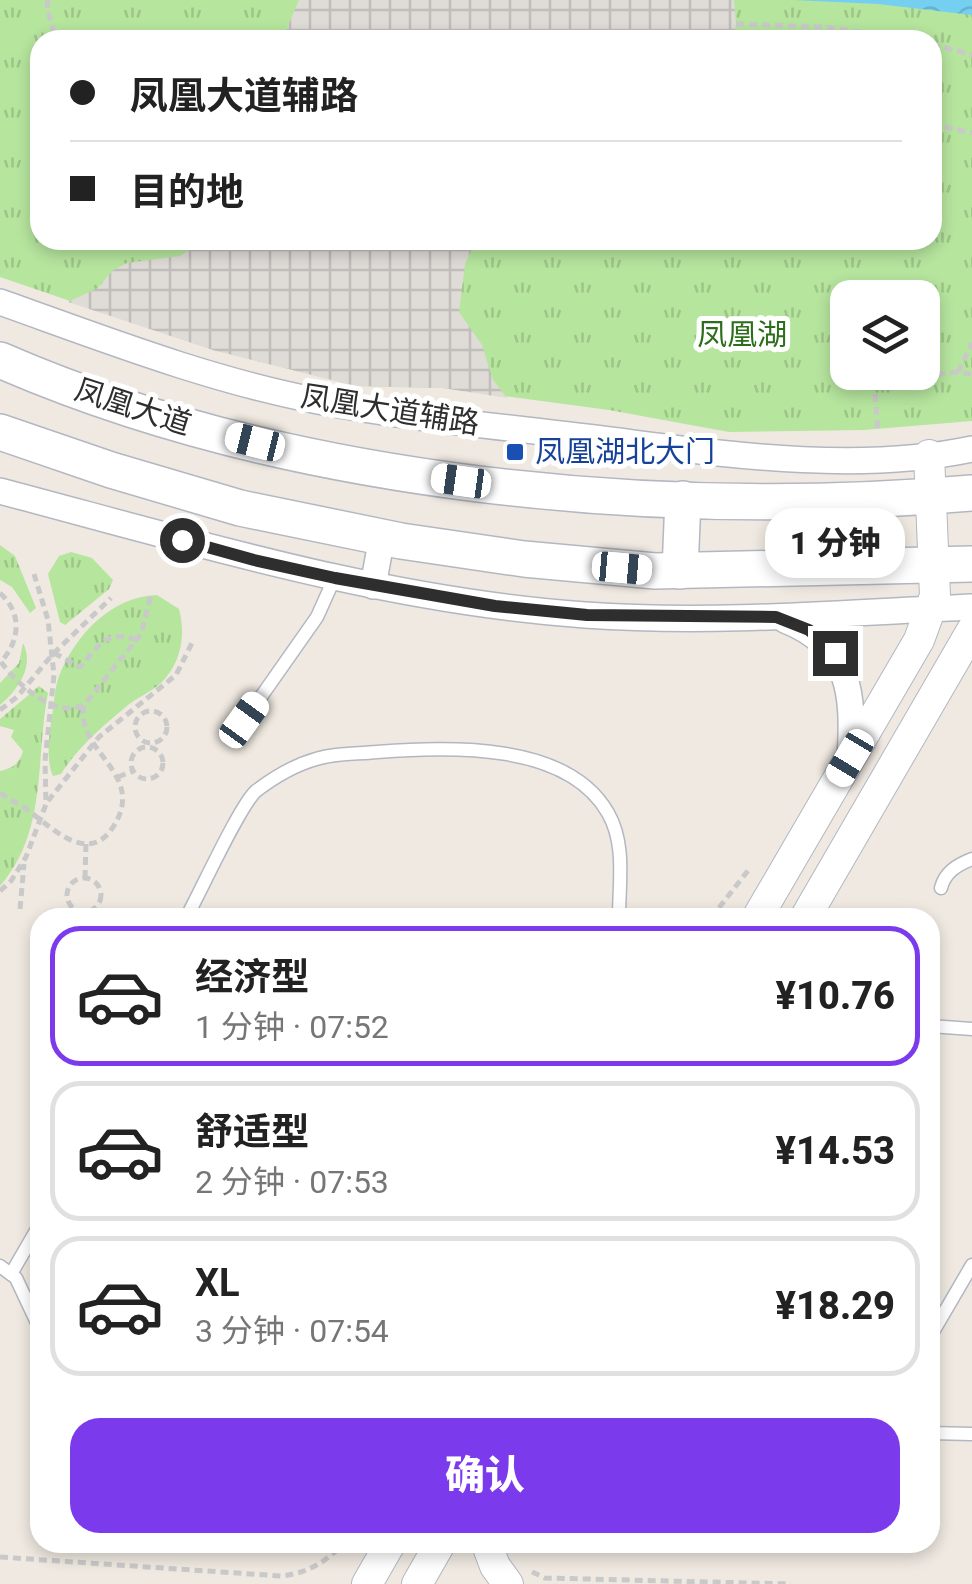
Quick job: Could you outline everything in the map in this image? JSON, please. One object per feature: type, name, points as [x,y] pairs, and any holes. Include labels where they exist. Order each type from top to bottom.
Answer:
[{"type":"main road","name":"凤凰大道","points":[[0,360],[36,376],[184,424],[361,468],[494,486],[683,498],[840,501],[972,492]]},
{"type":"main road","points":[[0,432],[240,508],[382,537],[524,559],[680,571],[972,564]]},
{"type":"main road","points":[[680,571],[683,498]]},
{"type":"street","name":"凤凰大道辅路","points":[[0,302],[224,379],[317,401],[434,420],[724,454],[861,459],[972,449]]},
{"type":"street","points":[[763,908],[919,640],[935,596],[930,455]]},
{"type":"street","points":[[0,491],[254,560],[373,586],[495,606],[587,615],[776,617],[972,607]]},
{"type":"street","points":[[373,586],[382,537]]},
{"type":"street","points":[[776,617],[809,630],[835,653],[848,683],[853,718],[850,758]]},
{"type":"street","points":[[811,908],[972,630]]},
{"type":"street","points":[[367,1584],[385,1553]]},
{"type":"street","points":[[417,1584],[435,1553]]},
{"type":"street","points":[[490,1553],[495,1566],[517,1577]]},
{"type":"lane","points":[[244,720],[317,618],[335,578]]},
{"type":"lane","points":[[191,908],[252,794],[278,776],[315,759],[420,749],[505,752],[554,768],[586,786],[608,813],[620,842],[620,908]]},
{"type":"lane","points":[[941,888],[944,878],[957,865],[972,860]]},
{"type":"lane","points":[[940,1027],[972,1029]]},
{"type":"lane","points":[[30,1238],[6,1270],[16,1278],[30,1308]]},
{"type":"lane","points":[[940,1320],[972,1265]]},
{"type":"lane","points":[[940,1433],[972,1434]]},
{"type":"path","points":[[48,0],[46,8],[53,30]]},
{"type":"path","points":[[736,24],[846,30]]},
{"type":"path","points":[[942,47],[972,55]]},
{"type":"path","points":[[942,126],[972,133]]},
{"type":"path","points":[[958,372],[972,343]]},
{"type":"path","points":[[940,374],[972,374]]},
{"type":"path","points":[[860,432],[878,432],[875,390]]},
{"type":"path","points":[[34,574],[53,654],[44,761],[46,804]]},
{"type":"path","points":[[0,593],[14,610],[17,624],[10,652],[0,663],[15,682],[35,694],[61,707],[77,709],[137,640],[151,595]]},
{"type":"path","points":[[0,710],[111,598]]},
{"type":"path","points":[[53,654],[80,667],[108,637],[123,635],[137,640]]},
{"type":"path","points":[[0,892],[26,856],[46,804],[99,737],[176,675],[192,643]]},
{"type":"path","points":[[0,794],[67,841],[94,844],[106,837],[118,821],[123,794],[118,777],[85,732],[84,705]]},
{"type":"path","points":[[134,771],[133,755],[149,745],[163,737],[167,728],[164,718],[152,710],[141,714],[134,723],[139,738],[149,745],[160,754],[164,764],[160,773],[146,779],[134,771]]},
{"type":"path","points":[[118,777],[134,771]]},
{"type":"path","points":[[86,843],[86,878]]},
{"type":"path","points":[[20,909],[26,856]]},
{"type":"path","points":[[719,908],[758,858]]},
{"type":"path","points":[[75,908],[68,892],[73,882],[86,878],[98,885],[101,896],[92,908]]},
{"type":"path","points":[[0,1557],[281,1576],[302,1574],[334,1553]]},
{"type":"path","points":[[517,1577],[791,1584]]},
{"type":"green space","name":"凤凰湖","points":[[0,0],[972,0],[972,421],[864,430],[729,432],[609,410],[443,388],[356,386],[213,350],[0,277]]},
{"type":"green space","points":[[0,545],[15,556],[36,608],[30,613],[12,587],[0,580]]},
{"type":"green space","points":[[71,552],[92,558],[113,580],[109,589],[65,625],[60,622],[48,574],[59,556]]},
{"type":"green space","points":[[157,595],[179,609],[182,639],[173,667],[161,683],[91,737],[61,774],[53,776],[50,729],[57,681],[66,661],[85,632],[110,610],[140,597]]},
{"type":"green space","points":[[23,643],[26,669],[0,705],[0,683],[19,663]]},
{"type":"green space","points":[[39,686],[48,693],[33,818],[15,865],[0,886],[0,771],[15,765],[23,751],[11,737],[14,730],[0,726],[0,719]]},
{"type":"shaded area","points":[[299,0],[734,0],[736,24],[735,30],[286,30]]},
{"type":"shaded area","points":[[189,250],[471,250],[465,264],[459,312],[482,345],[493,380],[507,398],[443,388],[356,386],[213,350],[68,302],[98,288],[112,271],[127,263],[180,256]]},
{"type":"water","points":[[793,0],[972,0],[972,15],[878,4]]},
{"type":"place","name":"凤凰湖北大门","points":[[515,452]]},
{"type":"route","points":[[182,540],[335,578],[495,606],[587,615],[776,617],[809,630],[835,653]]}]
